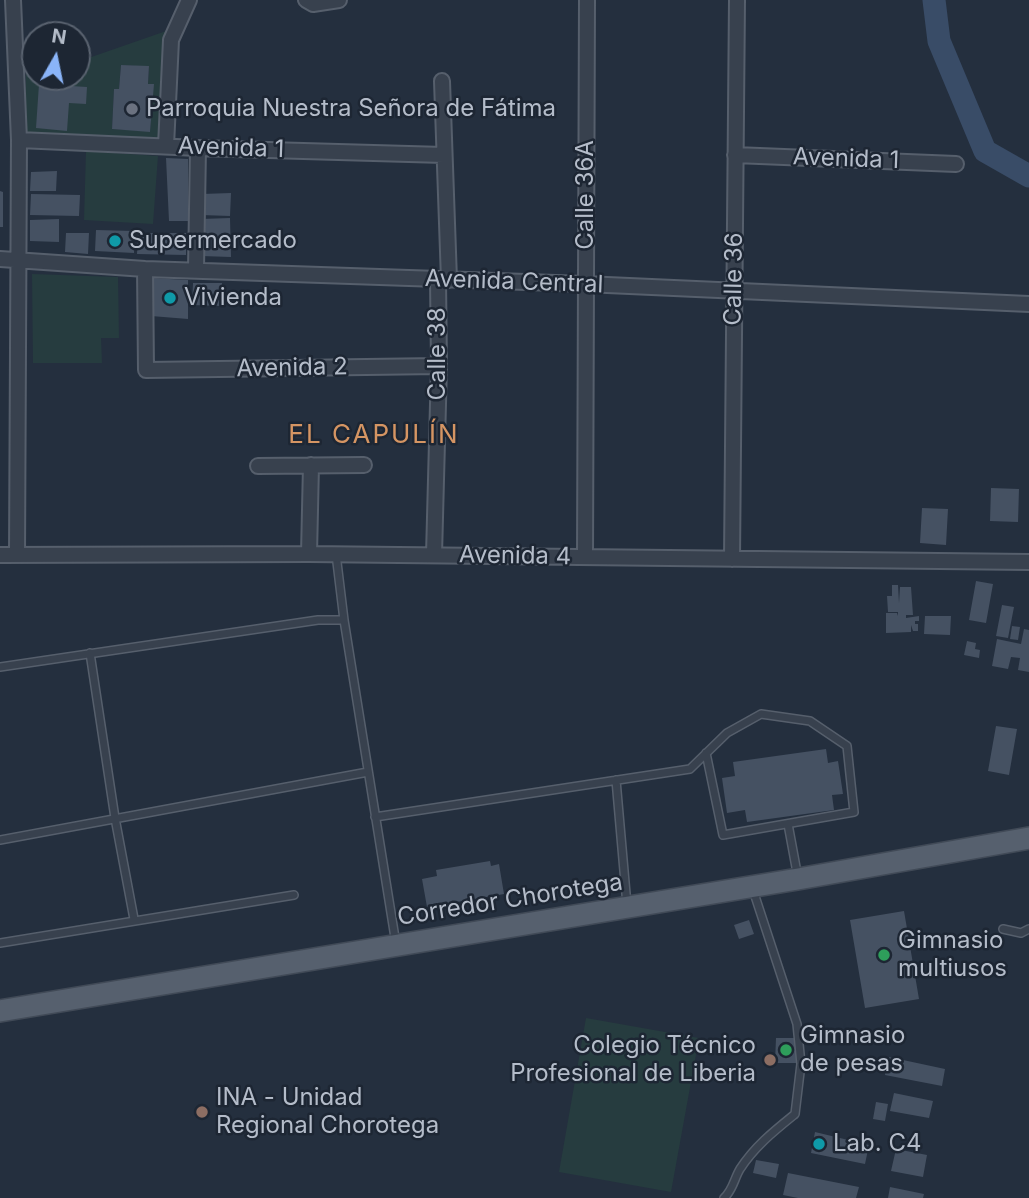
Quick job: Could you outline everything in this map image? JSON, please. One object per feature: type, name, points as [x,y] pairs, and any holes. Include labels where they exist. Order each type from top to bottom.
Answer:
[{"type":"main road","name":"Corredor Chorotega","points":[[0,1011],[1029,838]]},
{"type":"street","points":[[13,0],[19,139],[17,555]]},
{"type":"street","points":[[166,146],[171,40],[189,0]]},
{"type":"street","points":[[306,0],[313,4],[339,0]]},
{"type":"street","name":"Calle 36A","points":[[585,557],[587,0]]},
{"type":"street","name":"Calle 36","points":[[732,559],[737,0]]},
{"type":"street","name":"Calle 38","points":[[434,555],[443,279],[442,81]]},
{"type":"street","name":"Avenida 1","points":[[19,139],[198,148],[444,155]]},
{"type":"street","points":[[196,269],[198,148]]},
{"type":"street","name":"Avenida 1","points":[[735,155],[956,164]]},
{"type":"street","name":"Avenida Central","points":[[0,259],[145,269],[585,284],[1029,304]]},
{"type":"street","name":"Avenida 2","points":[[145,269],[146,370],[439,366]]},
{"type":"street","points":[[309,554],[311,465]]},
{"type":"street","points":[[258,466],[364,465]]},
{"type":"street","name":"Avenida 4","points":[[0,555],[336,554],[1029,562]]},
{"type":"lane","points":[[336,554],[344,620],[396,945]]},
{"type":"lane","points":[[0,667],[318,620],[344,620]]},
{"type":"lane","points":[[90,653],[115,818],[134,919]]},
{"type":"lane","points":[[375,817],[690,769],[726,733],[761,714],[810,721],[846,746],[854,812],[723,835],[706,754]]},
{"type":"lane","points":[[0,841],[368,772]]},
{"type":"lane","points":[[616,780],[627,907]]},
{"type":"lane","points":[[788,824],[798,878]]},
{"type":"lane","points":[[724,1198],[730,1193],[738,1172],[759,1143],[795,1114],[801,1064],[797,1024],[752,886]]},
{"type":"lane","points":[[0,943],[294,895]]},
{"type":"lane","points":[[1003,929],[1021,933],[1029,929]]},
{"type":"green space","points":[[169,30],[162,141],[25,135],[26,91],[91,91],[91,57]],"holes":[[[121,65],[149,67],[148,84],[153,84],[150,131],[112,129],[114,89],[119,89]]]},
{"type":"green space","points":[[86,151],[158,156],[153,224],[84,220]]},
{"type":"green space","points":[[32,274],[118,277],[119,338],[101,338],[102,363],[33,363]]},
{"type":"green space","points":[[586,1018],[699,1038],[671,1192],[559,1172]]},
{"type":"building","name":"Parroquia Nuestra Señora de Fátima","points":[[121,65],[149,66],[148,84],[154,84],[150,132],[112,129],[114,89],[119,89]]},
{"type":"building","points":[[39,91],[87,91],[86,104],[69,103],[67,131],[36,128]]},
{"type":"building","name":"Vivienda","points":[[166,158],[188,159],[188,221],[169,221]]},
{"type":"building","points":[[57,171],[56,191],[30,191],[31,172]]},
{"type":"building","points":[[0,191],[3,192],[3,227],[0,227]]},
{"type":"building","name":"Vivienda","points":[[231,193],[230,216],[201,215],[202,194]]},
{"type":"building","points":[[31,194],[80,195],[79,216],[30,215]]},
{"type":"building","name":"Vivienda","points":[[230,218],[231,257],[201,256],[201,219]]},
{"type":"building","points":[[59,219],[59,242],[30,241],[30,220]]},
{"type":"building","name":"Supermercado","points":[[96,230],[135,231],[134,253],[95,251]]},
{"type":"building","points":[[66,233],[89,233],[88,254],[65,252]]},
{"type":"building","name":"Vivienda","points":[[138,233],[186,233],[186,255],[137,254]]},
{"type":"building","name":"Vivienda","points":[[151,278],[188,280],[188,319],[151,316]]},
{"type":"building","name":"Vivienda","points":[[193,283],[222,283],[221,306],[192,305]]},
{"type":"building","points":[[991,488],[1019,489],[1018,522],[990,521]]},
{"type":"building","points":[[922,508],[948,509],[946,545],[920,543]]},
{"type":"building","points":[[976,581],[993,584],[986,623],[969,620]]},
{"type":"building","points":[[892,585],[898,585],[899,603],[900,587],[911,587],[913,615],[906,615],[906,618],[919,616],[919,621],[915,621],[918,631],[913,631],[911,625],[911,632],[886,633],[886,613],[897,613],[898,616],[898,612],[888,612],[887,596],[892,596]]},
{"type":"building","points":[[1002,605],[1014,607],[1008,638],[996,636]]},
{"type":"building","points":[[925,616],[951,616],[950,635],[924,634]]},
{"type":"building","points":[[1012,626],[1020,627],[1018,640],[1010,639]]},
{"type":"building","points":[[1024,629],[1029,630],[1029,672],[1018,670],[1020,658],[1011,657],[1008,669],[992,666],[997,639],[1021,644]]},
{"type":"building","points":[[967,641],[976,643],[975,649],[980,650],[979,658],[964,655]]},
{"type":"building","points":[[996,726],[1017,729],[1009,775],[988,771]]},
{"type":"building","points":[[826,749],[828,763],[838,761],[843,794],[832,795],[834,810],[747,822],[745,810],[727,813],[722,778],[735,776],[733,762]]},
{"type":"building","points":[[490,861],[491,866],[499,864],[504,894],[427,907],[422,879],[437,876],[436,870]]},
{"type":"building","name":"Gimnasio multiusos","points":[[904,911],[919,999],[865,1008],[850,920]]},
{"type":"building","points":[[749,920],[754,934],[739,939],[734,925]]},
{"type":"building","name":"Gimnasio de pesas","points":[[776,1038],[797,1038],[797,1063],[775,1063]]},
{"type":"building","points":[[889,1057],[945,1069],[942,1086],[885,1075]]},
{"type":"building","points":[[894,1093],[933,1101],[929,1118],[890,1111]]},
{"type":"building","points":[[876,1102],[888,1104],[885,1121],[873,1119]]},
{"type":"building","points":[[815,1132],[869,1145],[865,1164],[811,1153]]},
{"type":"building","points":[[896,1149],[927,1155],[923,1177],[891,1171]]},
{"type":"building","points":[[756,1160],[779,1164],[776,1178],[753,1173]]},
{"type":"building","points":[[788,1173],[859,1187],[856,1198],[798,1198],[783,1195]]},
{"type":"building","points":[[890,1187],[924,1194],[923,1198],[888,1198]]},
{"type":"waterway","points":[[934,0],[939,41],[985,151],[1029,176]]},
{"type":"place","name":"Parroquia Nuestra Señora de Fátima","points":[[132,109]]},
{"type":"place","name":"Supermercado","points":[[115,241]]},
{"type":"place","name":"Vivienda","points":[[170,298]]},
{"type":"place","name":"Gimnasio multiusos","points":[[884,955]]},
{"type":"place","name":"Gimnasio de pesas","points":[[786,1050]]},
{"type":"place","name":"Colegio Técnico Profesional de Liberia","points":[[770,1060]]},
{"type":"place","name":"INA - Unidad Regional Chorotega","points":[[202,1112]]},
{"type":"place","name":"Lab. C4","points":[[819,1144]]},
{"type":"district","name":"EL CAPULÍN","points":[[374,435]]}]
